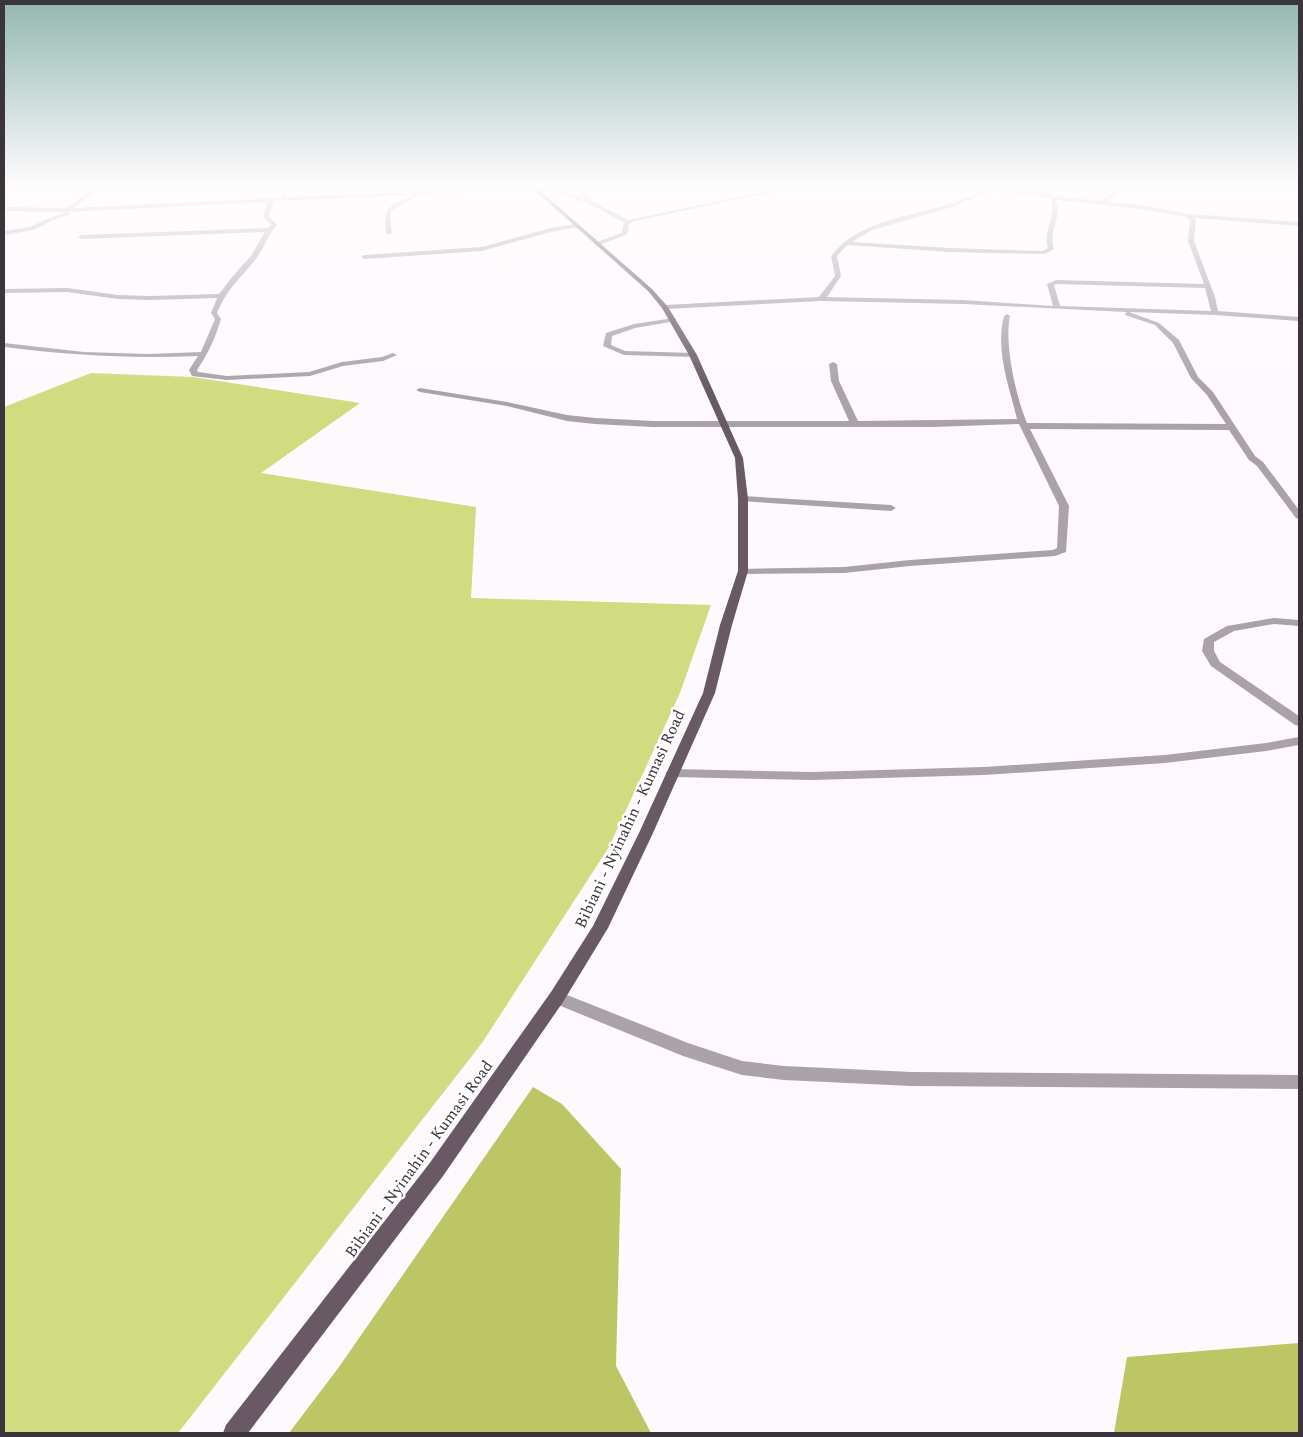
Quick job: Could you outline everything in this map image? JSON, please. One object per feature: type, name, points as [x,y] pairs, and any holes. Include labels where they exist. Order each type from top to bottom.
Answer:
[{"type":"main road","name":"Bibiani - Nyinahin - Kumasi Road","points":[[234,1433],[436,1170],[557,997],[600,928],[709,693],[726,625],[743,571],[743,500],[739,458],[693,355],[666,307],[650,290],[608,254]]},
{"type":"street","points":[[256,254],[221,296],[214,313],[218,319],[205,354],[194,372],[211,378],[310,374],[342,364],[377,360],[393,355]]},
{"type":"street","points":[[364,257],[414,254]]},
{"type":"street","points":[[821,299],[838,276],[835,254]]},
{"type":"street","points":[[1196,254],[1208,286],[1215,313]]},
{"type":"street","points":[[1057,308],[1050,284],[1056,282],[1208,286]]},
{"type":"street","points":[[4,291],[52,289],[118,297],[151,298],[221,296]]},
{"type":"street","points":[[666,307],[821,299],[1215,313],[1299,319]]},
{"type":"street","points":[[992,304],[1007,316]]},
{"type":"street","points":[[1007,316],[1041,307]]},
{"type":"street","points":[[1113,309],[1157,324],[1176,342],[1195,378],[1210,394],[1252,458],[1260,464],[1299,516]]},
{"type":"street","points":[[1157,324],[1186,312]]},
{"type":"street","points":[[743,571],[844,570],[910,563],[1055,553],[1062,550],[1064,506],[1024,424],[1005,357],[1005,324],[1007,316]]},
{"type":"street","points":[[674,320],[622,330],[609,335],[606,346],[624,353],[693,355]]},
{"type":"street","points":[[4,345],[84,354],[148,356],[205,354]]},
{"type":"street","points":[[833,364],[835,381],[854,423]]},
{"type":"street","points":[[420,390],[490,401],[567,418],[653,424],[854,423],[1230,427]]},
{"type":"street","points":[[743,500],[892,508]]},
{"type":"street","points":[[1299,623],[1274,622],[1231,628],[1208,641],[1208,651],[1215,664],[1299,722]]},
{"type":"street","points":[[672,773],[812,776],[984,771],[1166,759],[1266,747],[1299,741]]},
{"type":"street","points":[[557,997],[683,1049],[742,1068],[784,1073],[911,1079],[1299,1082]]},
{"type":"green space","points":[[91,373],[193,377],[360,403],[261,473],[476,507],[471,598],[711,605],[680,693],[609,847],[482,1043],[178,1433],[4,1433],[4,407]]},
{"type":"green space","points":[[533,1087],[562,1104],[621,1169],[616,1366],[651,1433],[289,1433],[339,1367]]},
{"type":"green space","points":[[1299,1343],[1299,1433],[1114,1433],[1127,1357]]}]
